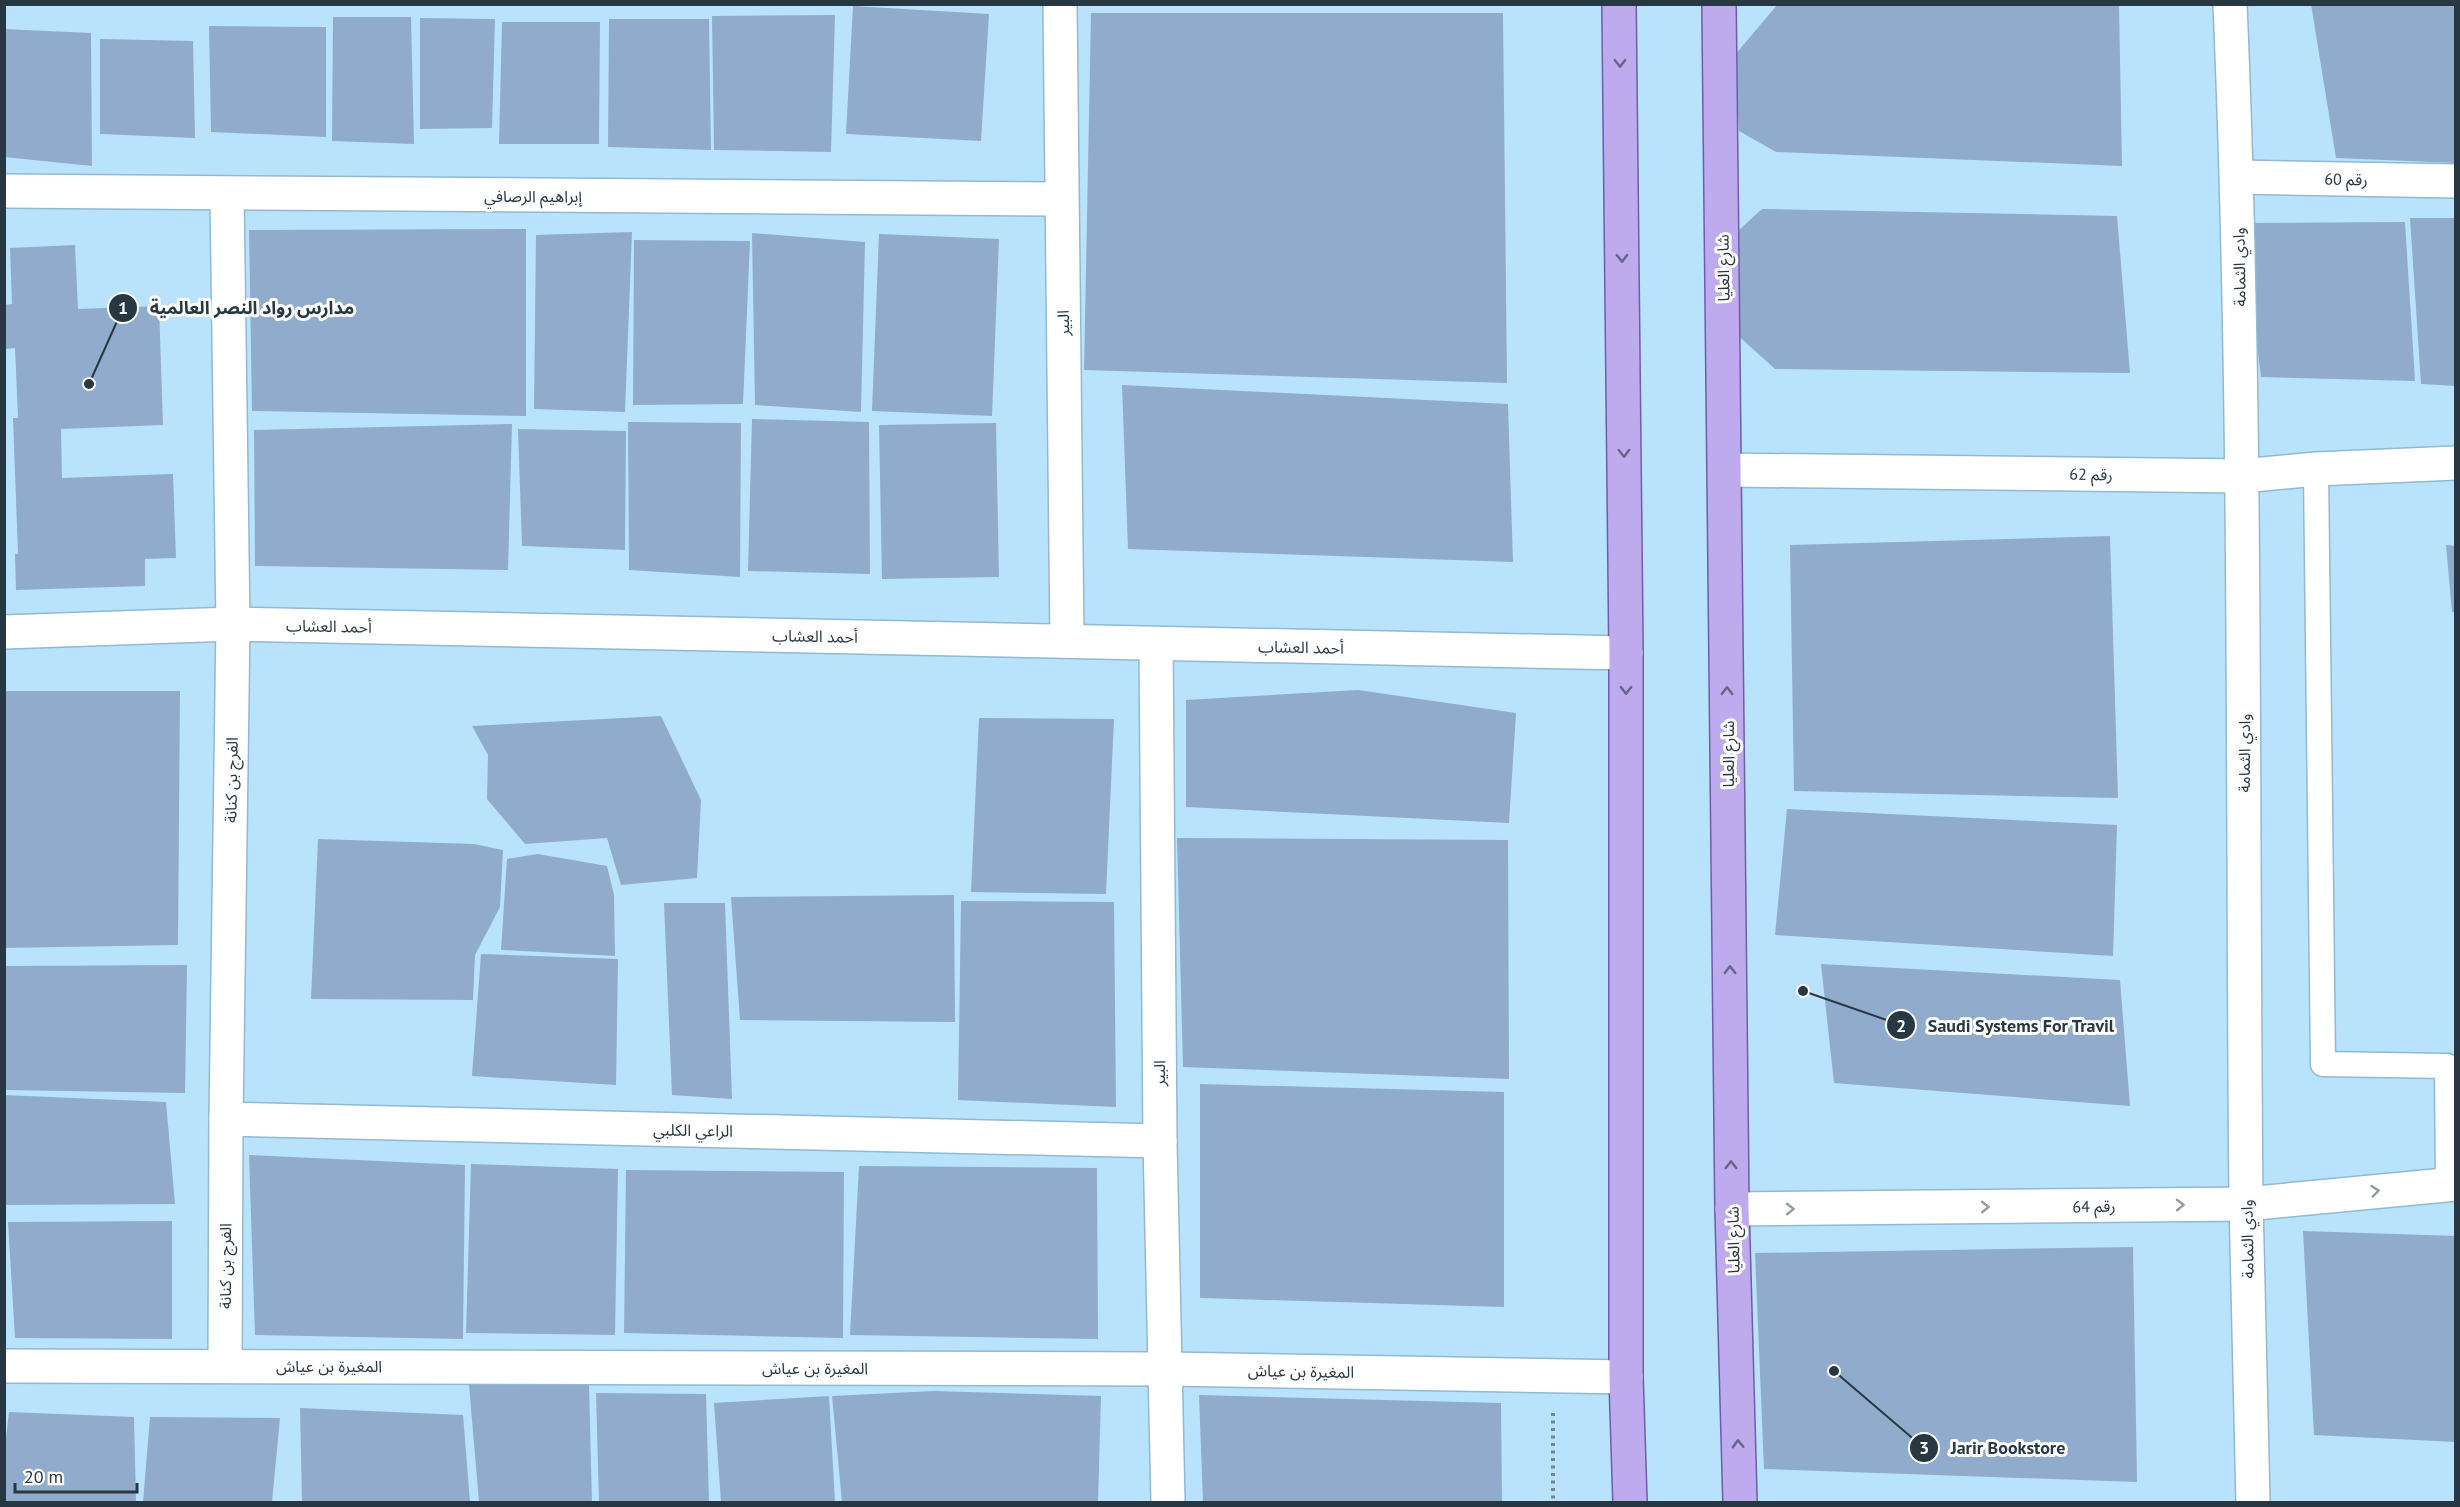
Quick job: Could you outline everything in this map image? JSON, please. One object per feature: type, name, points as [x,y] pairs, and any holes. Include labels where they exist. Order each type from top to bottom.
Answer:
[{"type":"main road","points":[[1619,4],[1626,653],[1626,1377],[1630,1503]]},
{"type":"main road","name":"شارع العليا","points":[[1719,4],[1726,470],[1732,1209],[1740,1503]]},
{"type":"street","name":"البير","points":[[1060,4],[1067,641]]},
{"type":"street","name":"وادي الثمامة","points":[[2230,4],[2237,177],[2242,476],[2246,1204],[2253,1503]]},
{"type":"street","name":"رقم 60","points":[[2237,177],[2456,181]]},
{"type":"street","name":"إبراهيم الرصافي","points":[[4,191],[1061,199]]},
{"type":"street","name":"الفرج بن كنانة","points":[[225,1366],[233,624],[227,194]]},
{"type":"street","name":"رقم 62","points":[[1726,470],[2242,476],[2316,469],[2456,463]]},
{"type":"street","name":"أحمد العشاب","points":[[4,632],[233,624],[1626,653]]},
{"type":"street","name":"البير","points":[[1156,644],[1160,1141],[1168,1503]]},
{"type":"street","name":"الراعي الكلبي","points":[[226,1119],[1160,1141]]},
{"type":"street","name":"رقم 64","points":[[1732,1209],[2246,1204],[2452,1184]]},
{"type":"street","name":"المغيرة بن عياش","points":[[4,1366],[1166,1369],[1626,1377]]},
{"type":"lane","points":[[2316,469],[2324,1064],[2447,1066],[2452,1184]]},
{"type":"path","points":[[1553,1375],[1553,1503]]},
{"type":"building","points":[[2311,4],[2456,4],[2456,163],[2336,158]]},
{"type":"building","points":[[1777,5],[2119,5],[2122,166],[1776,152],[1739,131],[1734,56]]},
{"type":"building","points":[[853,6],[989,14],[981,141],[846,134]]},
{"type":"building","points":[[1091,13],[1503,13],[1507,383],[1084,370]]},
{"type":"building","points":[[835,15],[831,152],[714,150],[712,16]]},
{"type":"building","points":[[333,17],[411,17],[414,144],[332,141]]},
{"type":"building","points":[[420,18],[495,19],[492,128],[420,129]]},
{"type":"building","points":[[609,19],[709,19],[711,150],[608,147]]},
{"type":"building","points":[[502,22],[600,22],[599,144],[499,144]]},
{"type":"building","points":[[209,26],[326,27],[326,137],[211,132]]},
{"type":"building","points":[[4,29],[91,33],[92,166],[4,157]]},
{"type":"building","points":[[100,39],[193,41],[195,138],[100,134]]},
{"type":"building","points":[[1762,209],[2117,216],[2130,373],[1775,369],[1734,332],[1728,240]]},
{"type":"building","points":[[2410,218],[2456,218],[2456,386],[2421,384]]},
{"type":"building","points":[[2405,222],[2415,381],[2261,377],[2242,223]]},
{"type":"building","points":[[526,229],[526,416],[252,411],[249,230]]},
{"type":"building","points":[[632,232],[625,412],[534,409],[536,235]]},
{"type":"building","points":[[752,233],[865,242],[861,412],[755,405]]},
{"type":"building","points":[[879,234],[999,239],[992,416],[872,411]]},
{"type":"building","points":[[634,240],[750,241],[743,404],[633,405]]},
{"type":"building","points":[[75,245],[78,309],[159,306],[163,425],[61,429],[62,478],[173,474],[176,558],[145,559],[145,586],[16,590],[15,554],[18,554],[13,418],[18,418],[15,348],[5,349],[4,323],[4,305],[12,304],[10,248]]},
{"type":"building","points":[[1122,385],[1508,404],[1513,562],[1128,549]]},
{"type":"building","points":[[752,419],[869,422],[870,574],[748,571]]},
{"type":"building","points":[[628,422],[741,423],[740,577],[629,570]]},
{"type":"building","points":[[996,423],[999,577],[882,579],[879,425]]},
{"type":"building","points":[[512,424],[508,570],[255,566],[254,430]]},
{"type":"building","points":[[518,429],[626,431],[625,550],[522,546]]},
{"type":"building","points":[[2110,536],[2118,798],[1794,791],[1790,545]]},
{"type":"building","points":[[2446,545],[2456,546],[2456,612],[2452,612]]},
{"type":"building","points":[[1358,690],[1516,713],[1509,823],[1186,807],[1186,700]]},
{"type":"building","points":[[4,691],[180,691],[178,945],[4,948]]},
{"type":"building","points":[[661,716],[701,800],[697,878],[621,885],[607,838],[525,844],[487,799],[488,755],[472,726]]},
{"type":"building","points":[[979,718],[1114,719],[1106,894],[971,892]]},
{"type":"building","points":[[1787,809],[2117,825],[2113,956],[1775,935]]},
{"type":"building","points":[[1177,838],[1508,840],[1509,1079],[1183,1067]]},
{"type":"building","points":[[318,839],[474,844],[503,850],[500,907],[475,955],[473,1000],[311,999]]},
{"type":"building","points":[[538,854],[607,866],[614,895],[615,956],[501,950],[507,859]]},
{"type":"building","points":[[954,895],[955,1022],[740,1020],[731,897]]},
{"type":"building","points":[[961,901],[1114,902],[1116,1107],[958,1100]]},
{"type":"building","points":[[664,903],[725,903],[732,1099],[672,1095]]},
{"type":"building","points":[[481,954],[618,959],[616,1085],[472,1076]]},
{"type":"building","points":[[1821,964],[2120,980],[2130,1106],[1834,1083]]},
{"type":"building","points":[[187,965],[185,1093],[4,1090],[4,966]]},
{"type":"building","points":[[1200,1084],[1504,1092],[1504,1307],[1200,1298]]},
{"type":"building","points":[[4,1095],[166,1102],[175,1204],[6,1205]]},
{"type":"building","points":[[249,1155],[465,1165],[463,1339],[255,1335]]},
{"type":"building","points":[[471,1164],[618,1169],[615,1335],[466,1333]]},
{"type":"building","points":[[859,1166],[1097,1168],[1098,1339],[850,1335]]},
{"type":"building","points":[[626,1170],[844,1172],[843,1338],[624,1333]]},
{"type":"building","points":[[172,1221],[172,1339],[15,1338],[8,1222]]},
{"type":"building","points":[[2303,1231],[2456,1236],[2456,1442],[2314,1435]]},
{"type":"building","points":[[2133,1247],[2137,1482],[1764,1469],[1755,1253]]},
{"type":"building","points":[[589,1384],[592,1502],[479,1502],[469,1385]]},
{"type":"building","points":[[933,1391],[1101,1396],[1098,1502],[842,1502],[832,1396]]},
{"type":"building","points":[[596,1393],[706,1394],[709,1502],[599,1502]]},
{"type":"building","points":[[1199,1395],[1501,1403],[1502,1502],[1203,1502]]},
{"type":"building","points":[[829,1396],[835,1502],[721,1502],[714,1403]]},
{"type":"building","points":[[300,1408],[463,1415],[470,1502],[302,1502]]},
{"type":"building","points":[[9,1412],[134,1417],[136,1502],[4,1502],[4,1455]]},
{"type":"building","points":[[150,1417],[280,1418],[272,1502],[143,1502]]},
{"type":"place","name":"مدارس رواد النصر العالمية","points":[[89,384]]},
{"type":"place","name":"Saudi Systems For Travil","points":[[1803,991]]},
{"type":"place","name":"Jarir Bookstore","points":[[1834,1371]]}]
